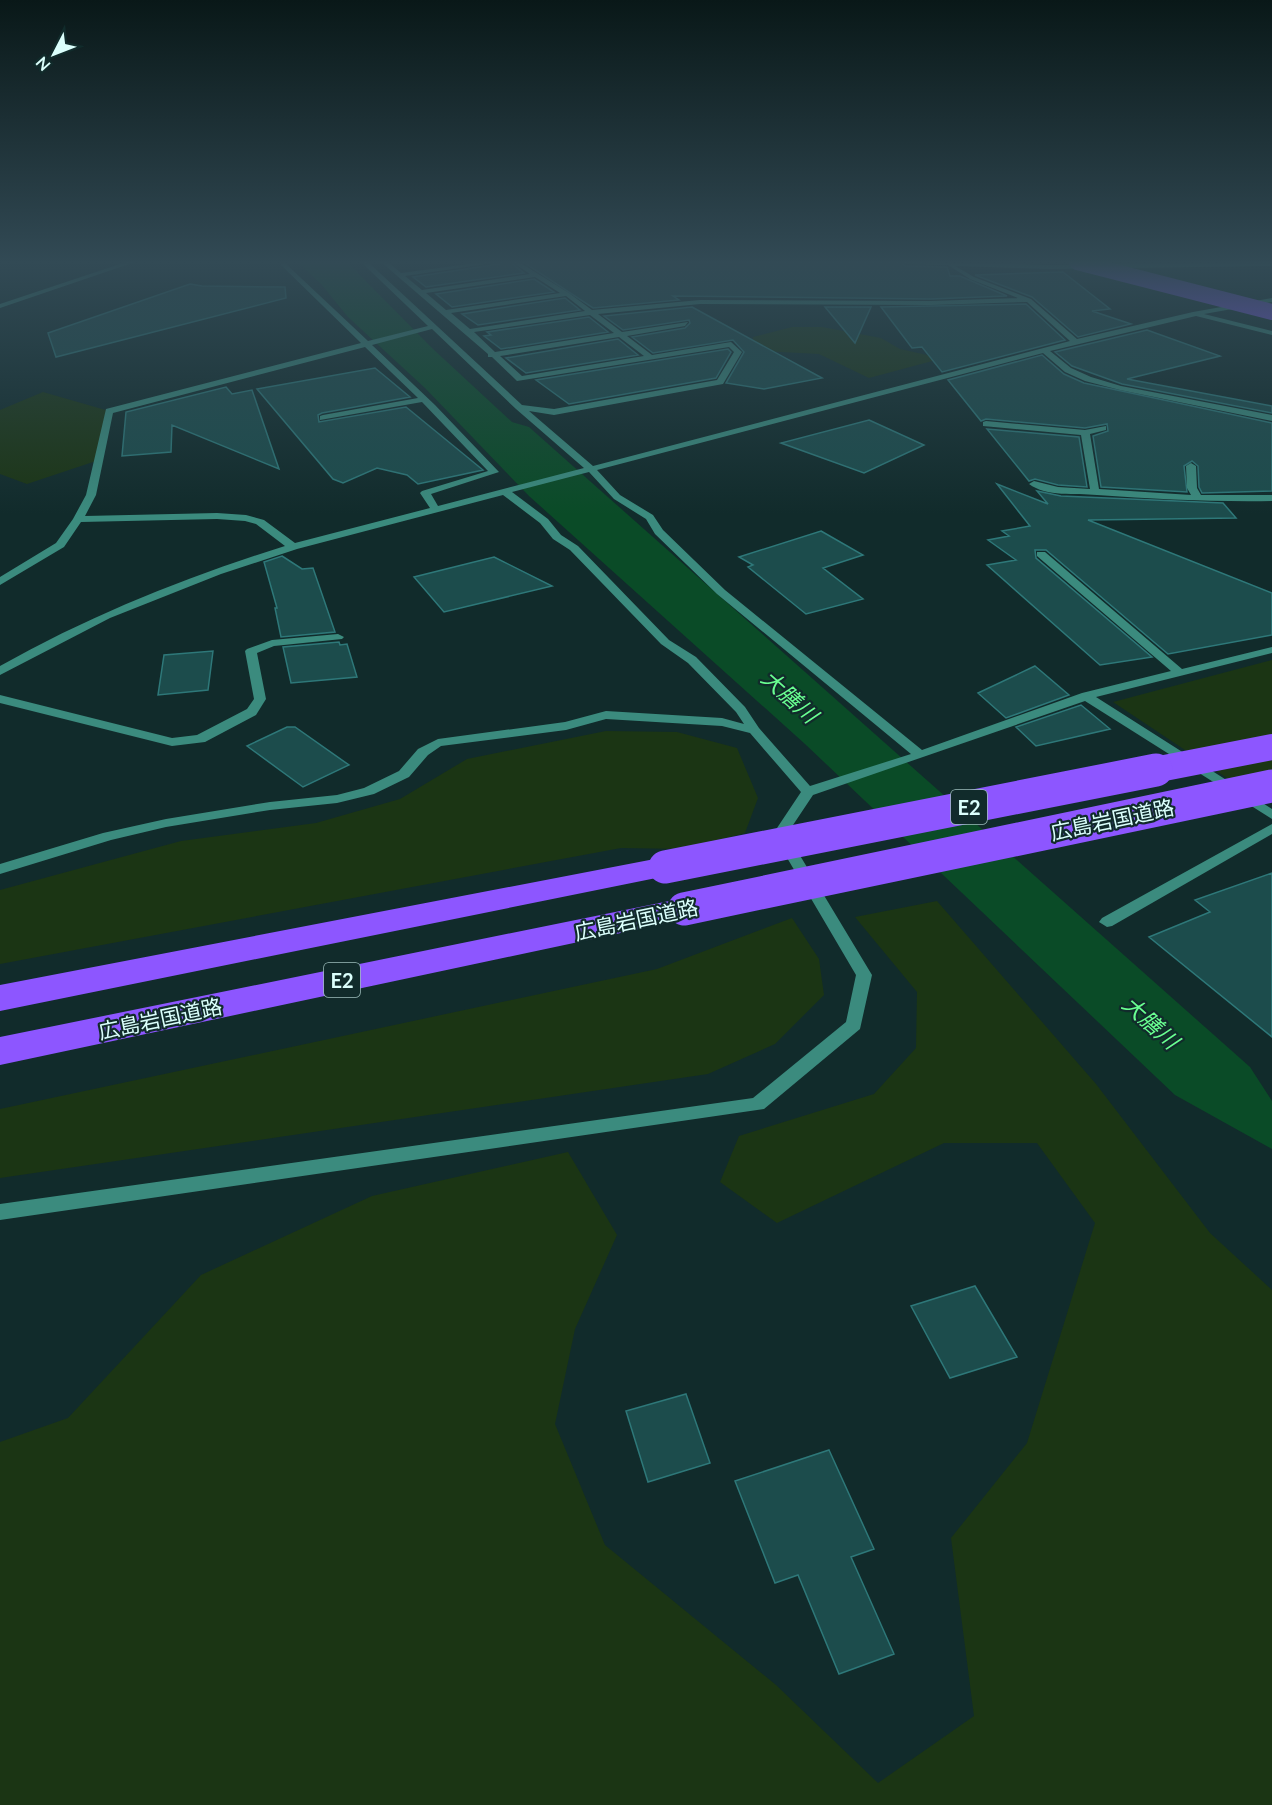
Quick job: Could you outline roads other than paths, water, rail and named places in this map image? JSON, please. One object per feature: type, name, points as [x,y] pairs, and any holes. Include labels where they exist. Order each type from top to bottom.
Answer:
[{"type":"highway","name":"広島岩国道路","points":[[0,998],[1272,747]]},
{"type":"highway","name":"広島岩国道路","points":[[0,1052],[1272,786]]},
{"type":"street","points":[[0,582],[60,545],[78,519],[91,495],[109,411],[355,346]]},
{"type":"street","points":[[370,346],[494,471],[425,493],[435,508]]},
{"type":"street","points":[[460,346],[519,408],[617,497],[650,517],[658,532],[721,592],[915,757]]},
{"type":"street","points":[[483,346],[520,379],[716,346]]},
{"type":"street","points":[[476,349],[489,352],[536,346]]},
{"type":"street","points":[[634,346],[649,356]]},
{"type":"street","points":[[519,408],[554,412],[720,382],[738,352],[733,346]]},
{"type":"street","points":[[0,671],[83,626],[142,599],[219,570],[293,547],[1059,346]]},
{"type":"street","points":[[1044,350],[1068,370],[1088,379],[1120,388],[1272,418]]},
{"type":"street","points":[[324,418],[424,399]]},
{"type":"street","points":[[986,424],[1085,433],[1103,428]]},
{"type":"street","points":[[1085,433],[1095,492]]},
{"type":"street","points":[[1191,466],[1192,488],[1197,498]]},
{"type":"street","points":[[1034,484],[1051,490],[1154,498],[1272,498]]},
{"type":"street","points":[[508,489],[544,521],[557,537],[574,548],[666,642],[692,660],[741,710],[754,730],[814,789]]},
{"type":"street","points":[[78,519],[217,516],[246,518],[260,522],[293,547]]},
{"type":"street","points":[[1041,554],[1181,674]]},
{"type":"street","points":[[0,699],[172,742],[200,740],[252,712],[260,699],[251,651],[272,643],[338,637]]},
{"type":"street","points":[[0,1212],[758,1104],[854,1024],[864,975],[780,834],[814,789],[915,757],[1086,696],[1272,650]]},
{"type":"street","points":[[1086,696],[1272,814]]},
{"type":"street","points":[[0,869],[108,836],[166,823],[270,806],[337,800],[369,791],[404,774],[423,752],[438,743],[566,726],[606,715],[722,722],[754,730]]},
{"type":"street","points":[[1107,922],[1272,828]]},
{"type":"water","name":"大膳川","points":[[380,346],[430,346],[512,422],[529,427],[1250,1067],[1272,1101],[1272,1149],[1175,1095],[805,744],[529,496],[425,388]]}]
